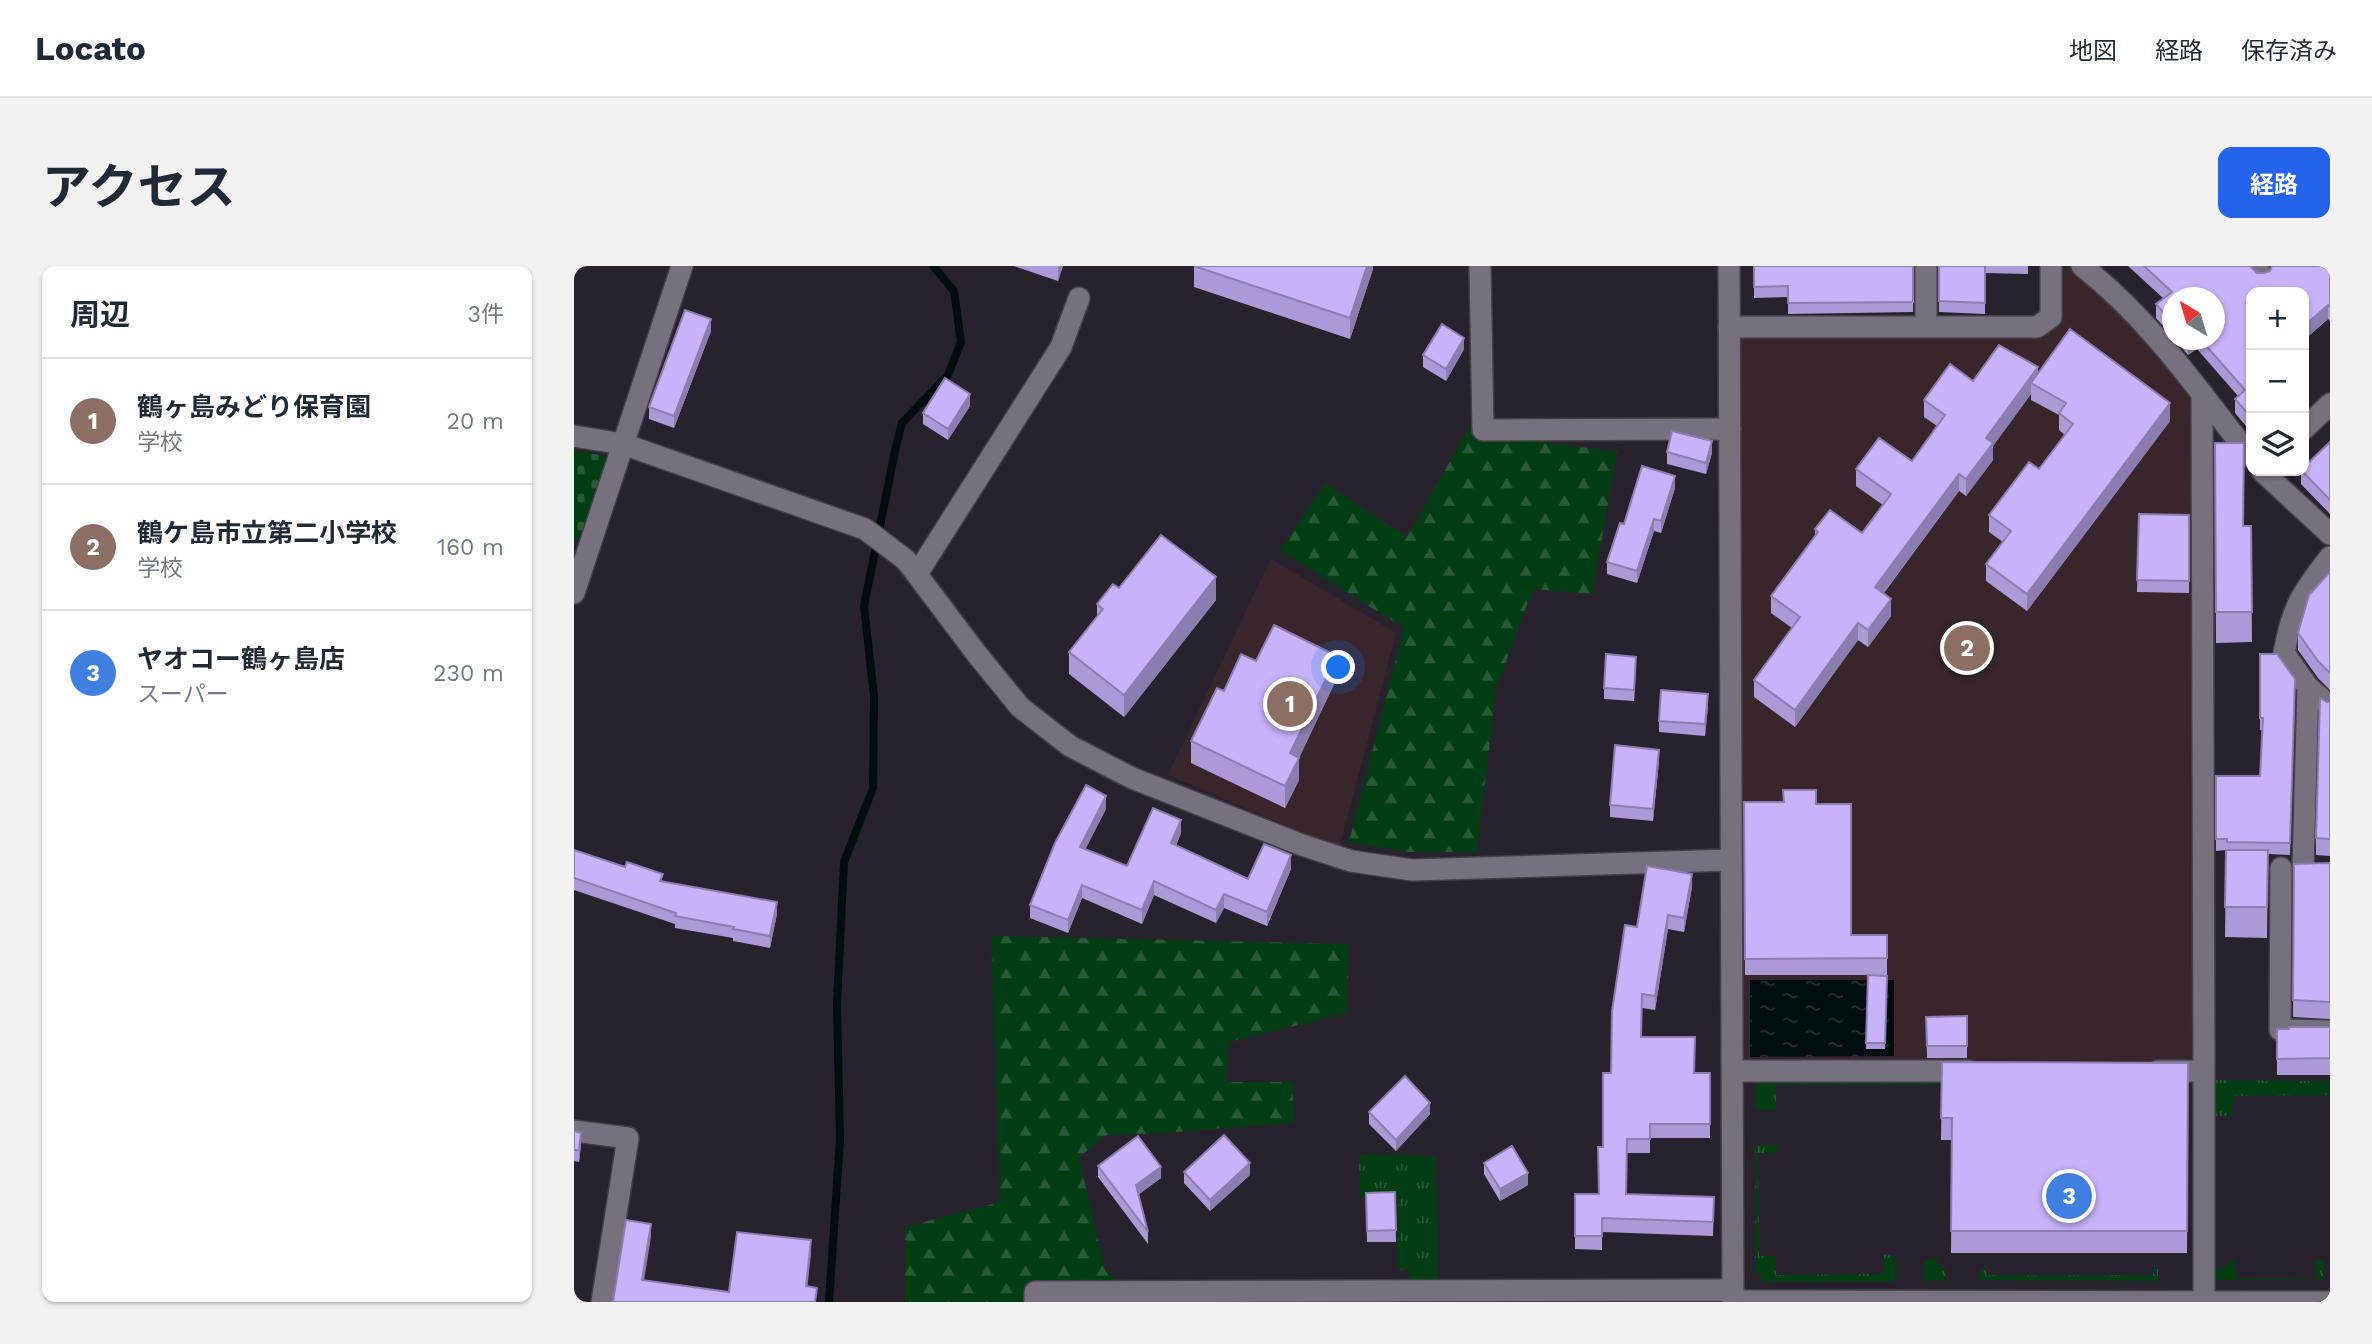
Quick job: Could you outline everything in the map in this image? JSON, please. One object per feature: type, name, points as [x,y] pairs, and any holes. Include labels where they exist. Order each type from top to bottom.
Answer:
[{"type":"street","points":[[574,593],[682,266]]},
{"type":"street","points":[[1480,266],[1483,430],[1730,429]]},
{"type":"street","points":[[1729,266],[1733,1298]]},
{"type":"street","points":[[1926,266],[1926,326]]},
{"type":"street","points":[[1729,327],[2037,327],[2050,317],[2051,266]]},
{"type":"street","points":[[2082,266],[2154,332],[2246,450]]},
{"type":"street","points":[[917,574],[1061,347],[1079,298]]},
{"type":"street","points":[[2202,393],[2212,867],[2204,1071],[2204,1301]]},
{"type":"street","points":[[2309,424],[2330,404]]},
{"type":"street","points":[[574,436],[623,444],[865,529],[906,560],[1020,707],[1070,746],[1132,778],[1302,845],[1351,861],[1412,870],[1730,860]]},
{"type":"street","points":[[2267,476],[2330,534]]},
{"type":"street","points":[[2330,557],[2302,594],[2289,624],[2284,653],[2308,687],[2330,706]]},
{"type":"street","points":[[2303,868],[2308,687]]},
{"type":"street","points":[[2256,867],[2330,868]]},
{"type":"street","points":[[2281,868],[2280,1030],[2330,1031]]},
{"type":"street","points":[[1733,1072],[1982,1071]]},
{"type":"street","points":[[2135,1071],[2204,1071]]},
{"type":"street","points":[[574,1131],[628,1138],[602,1302]]},
{"type":"street","points":[[1035,1302],[1035,1292],[2330,1302]]},
{"type":"shaded area","points":[[2051,266],[2082,266],[2202,393],[2204,1071],[1733,1071],[1729,327],[2051,316]]},
{"type":"shaded area","points":[[1271,559],[1396,633],[1339,848],[1168,775]]},
{"type":"green space","points":[[1473,421],[1544,442],[1617,452],[1592,594],[1533,589],[1496,689],[1477,852],[1408,852],[1349,842],[1404,628],[1280,550],[1325,483],[1407,537]]},
{"type":"green space","points":[[574,450],[608,457],[583,542],[574,539]]},
{"type":"green space","points":[[991,936],[1349,944],[1347,1013],[1229,1042],[1226,1082],[1293,1082],[1293,1123],[1107,1135],[1079,1157],[1105,1271],[1152,1302],[905,1302],[905,1227],[1000,1202]]},
{"type":"green space","points":[[2183,1078],[2188,1085],[1776,1085],[1776,1110],[1755,1110],[1755,1080]]},
{"type":"green space","points":[[2212,1080],[2330,1081],[2330,1095],[2233,1096],[2232,1116],[2216,1116],[2216,1235],[2211,1235]]},
{"type":"green space","points":[[1755,1145],[1777,1145],[1777,1153],[1758,1153],[1759,1256],[1775,1256],[1776,1275],[1884,1274],[1884,1255],[1895,1256],[1895,1282],[1765,1282],[1755,1270]]},
{"type":"green space","points":[[1359,1154],[1436,1156],[1438,1285],[1411,1284],[1409,1269],[1398,1270],[1398,1197],[1360,1197]]},
{"type":"green space","points":[[1927,1259],[1938,1259],[1938,1267],[1946,1267],[1946,1281],[1924,1281],[1924,1262]]},
{"type":"green space","points":[[2235,1259],[2235,1278],[2315,1278],[2316,1260],[2324,1260],[2324,1279],[2210,1280],[2210,1271],[2219,1270]]},
{"type":"green space","points":[[1981,1268],[1986,1268],[1986,1275],[2153,1275],[2154,1269],[2158,1269],[2158,1281],[1980,1280]]},
{"type":"water","points":[[1750,980],[1894,980],[1894,1056],[1750,1057]]},
{"type":"building","points":[[1194,266],[1367,266],[1350,318]]},
{"type":"building","points":[[1754,266],[1913,266],[1913,302],[1788,303],[1788,286],[1754,287]]},
{"type":"building","points":[[1939,266],[1985,266],[1985,303],[1939,301]]},
{"type":"building","points":[[2144,266],[2250,266],[2257,273],[2264,273],[2270,271],[2272,266],[2330,266],[2330,307],[2328,305],[2309,322],[2309,287],[2246,287],[2246,411],[2235,399],[2245,390],[2210,350],[2225,350],[2225,287],[2167,287]]},
{"type":"building","points":[[2162,300],[2162,311],[2156,304]]},
{"type":"building","points":[[685,310],[711,319],[674,416],[649,407]]},
{"type":"building","points":[[1442,324],[1464,338],[1446,369],[1423,355]]},
{"type":"building","points":[[2070,329],[2170,403],[2027,594],[1986,564],[2011,531],[1989,515],[2029,462],[2039,469],[2073,424],[2059,413],[2066,403],[2031,383]]},
{"type":"building","points":[[1999,345],[2038,367],[1986,438],[1993,443],[1966,479],[1959,474],[1875,587],[1891,599],[1868,630],[1858,623],[1795,710],[1754,680],[1800,617],[1771,596],[1818,532],[1815,529],[1830,510],[1862,533],[1891,494],[1856,469],[1879,438],[1912,461],[1945,415],[1924,400],[1950,364],[1973,381]]},
{"type":"building","points":[[945,378],[970,394],[948,429],[923,413]]},
{"type":"building","points":[[1672,431],[1712,441],[1706,463],[1667,452]]},
{"type":"building","points":[[2330,442],[2330,500],[2307,476],[2309,476],[2309,462]]},
{"type":"building","points":[[2215,443],[2244,443],[2243,526],[2251,526],[2252,612],[2216,612]]},
{"type":"building","points":[[1642,466],[1675,476],[1661,521],[1654,519],[1637,571],[1607,562],[1620,523],[1624,524]]},
{"type":"building","points":[[2139,514],[2189,515],[2189,581],[2137,580]]},
{"type":"building","points":[[1161,535],[1216,577],[1124,695],[1069,652],[1103,609],[1097,604],[1113,584],[1119,588]]},
{"type":"building","points":[[2330,572],[2330,673],[2298,633],[2309,595]]},
{"type":"building","points":[[1274,625],[1337,656],[1290,753],[1299,758],[1285,786],[1191,741],[1217,688],[1224,691],[1241,654],[1256,661]]},
{"type":"building","points":[[1606,654],[1636,657],[1634,690],[1604,688]]},
{"type":"building","points":[[2260,654],[2277,654],[2295,679],[2290,843],[2227,842],[2227,839],[2216,839],[2216,776],[2260,776],[2263,718],[2260,718]]},
{"type":"building","points":[[1661,690],[1708,694],[1705,724],[1659,721]]},
{"type":"building","points":[[2320,698],[2330,702],[2330,839],[2316,838]]},
{"type":"building","points":[[1615,745],[1659,750],[1653,809],[1610,805]]},
{"type":"building","points":[[1086,785],[1106,796],[1080,847],[1127,866],[1153,808],[1181,820],[1171,843],[1248,879],[1264,844],[1291,855],[1267,912],[1224,894],[1216,910],[1154,881],[1142,910],[1082,885],[1068,920],[1030,905],[1055,843]]},
{"type":"building","points":[[1783,790],[1816,790],[1816,804],[1851,804],[1851,935],[1887,935],[1887,958],[1745,959],[1744,802],[1784,802]]},
{"type":"building","points":[[574,850],[625,867],[627,862],[663,874],[660,881],[777,902],[770,936],[675,916],[676,913],[574,878]]},
{"type":"building","points":[[2226,850],[2268,850],[2267,907],[2225,907]]},
{"type":"building","points":[[2330,863],[2330,1002],[2293,1000],[2294,864]]},
{"type":"building","points":[[1647,866],[1692,874],[1684,918],[1668,915],[1655,996],[1642,994],[1641,1037],[1695,1037],[1694,1073],[1710,1073],[1710,1124],[1650,1124],[1650,1139],[1627,1139],[1626,1194],[1714,1197],[1713,1222],[1602,1218],[1602,1236],[1575,1236],[1575,1194],[1599,1194],[1598,1147],[1603,1147],[1603,1073],[1611,1073],[1612,1011],[1625,925],[1637,927]]},
{"type":"building","points":[[1868,975],[1887,976],[1885,1043],[1866,1043]]},
{"type":"building","points":[[1967,1016],[1967,1046],[1927,1046],[1926,1017]]},
{"type":"building","points":[[2330,1027],[2330,1058],[2277,1059],[2277,1029]]},
{"type":"building","points":[[1942,1062],[2188,1063],[2187,1231],[1951,1231],[1952,1118],[1941,1118]]},
{"type":"building","points":[[1405,1076],[1430,1103],[1396,1140],[1369,1112]]},
{"type":"building","points":[[574,1131],[581,1133],[579,1150],[574,1150]]},
{"type":"building","points":[[1224,1135],[1250,1163],[1210,1200],[1184,1172]]},
{"type":"building","points":[[1138,1136],[1161,1167],[1136,1185],[1148,1232],[1098,1166]]},
{"type":"building","points":[[1512,1146],[1528,1173],[1500,1189],[1484,1163]]},
{"type":"building","points":[[1395,1192],[1396,1230],[1367,1231],[1366,1193]]},
{"type":"building","points":[[626,1220],[651,1224],[642,1280],[729,1292],[737,1232],[811,1240],[806,1286],[817,1288],[815,1302],[613,1302]]},
{"type":"waterway","points":[[829,1302],[840,1139],[837,1004],[844,862],[873,788],[874,697],[864,606],[902,423],[948,375],[961,342],[954,291],[933,266]]},
{"type":"place","name":"鶴ケ島市立第二小学校","points":[[1967,648]]},
{"type":"place","name":"鶴ヶ島みどり保育園","points":[[1290,704]]},
{"type":"place","name":"ヤオコー鶴ヶ島店","points":[[2069,1196]]}]
